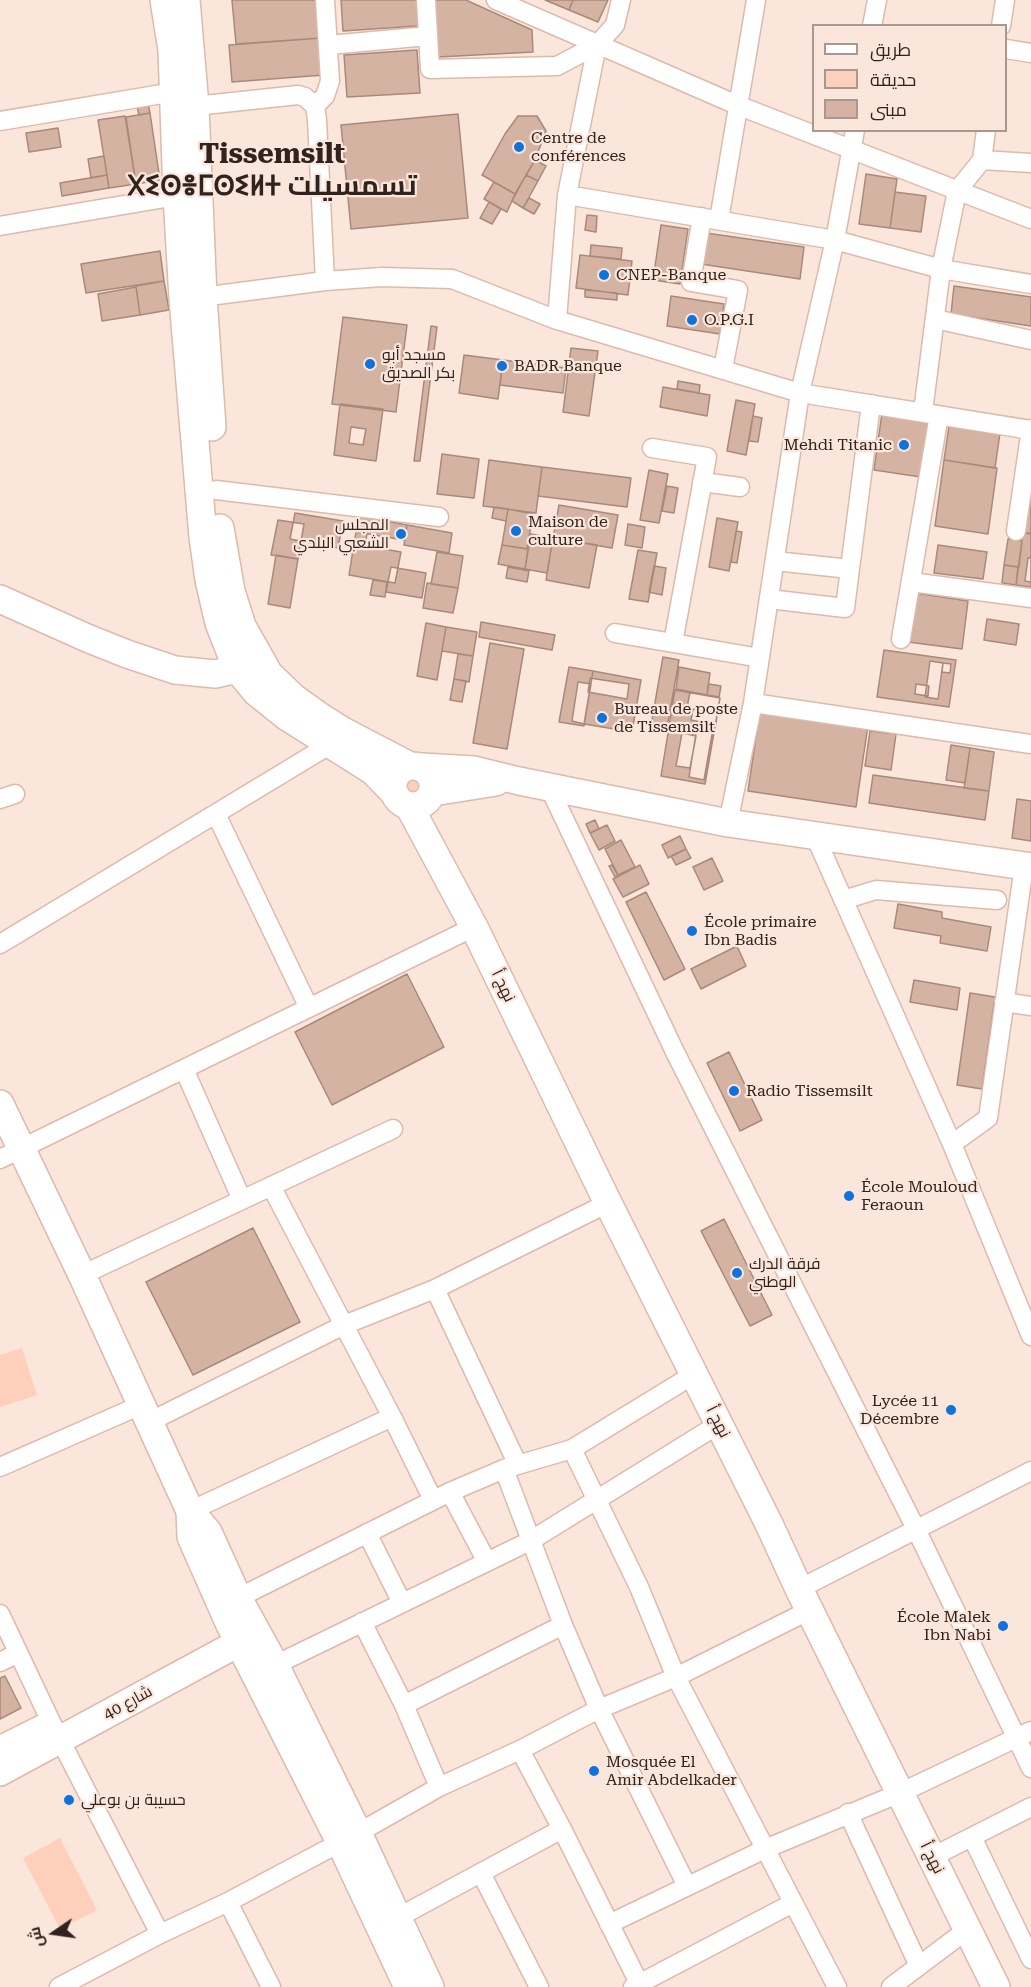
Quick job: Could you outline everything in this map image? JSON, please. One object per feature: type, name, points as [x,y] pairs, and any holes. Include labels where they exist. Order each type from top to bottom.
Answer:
[{"type":"street","points":[[164,0],[172,50],[184,99],[203,537],[209,580],[219,623],[247,663],[271,704],[373,771],[424,796]]},
{"type":"street","points":[[186,0],[190,34],[177,196],[193,298],[222,542],[231,591],[242,626],[247,663]]},
{"type":"street","points":[[315,106],[325,96],[330,81],[325,0]]},
{"type":"street","points":[[426,0],[430,69],[557,66],[597,45],[615,25],[621,0]]},
{"type":"street","points":[[496,0],[737,105],[1031,219]]},
{"type":"street","points":[[723,369],[738,290],[691,282],[710,219],[737,105],[756,0]]},
{"type":"street","points":[[873,24],[877,0]]},
{"type":"street","points":[[1001,24],[1005,0]]},
{"type":"street","points":[[329,45],[428,36]]},
{"type":"street","points":[[557,320],[567,195],[597,45]]},
{"type":"street","points":[[1007,49],[1031,53]]},
{"type":"street","points":[[0,121],[184,99],[298,95],[305,97],[315,106],[317,120],[325,280]]},
{"type":"street","points":[[728,823],[753,703],[800,393],[835,240],[855,132]]},
{"type":"street","points":[[901,639],[911,582],[931,414],[935,319],[941,269],[957,191],[982,160],[986,132]]},
{"type":"street","points":[[982,160],[1031,163]]},
{"type":"street","points":[[567,195],[835,240],[941,269],[1031,284]]},
{"type":"street","points":[[0,226],[177,196]]},
{"type":"street","points":[[193,298],[325,280],[382,277],[452,279],[557,320],[800,393],[1031,430],[1016,531]]},
{"type":"street","points":[[935,319],[1031,340]]},
{"type":"street","points":[[769,599],[845,608],[871,404]]},
{"type":"street","points":[[652,448],[706,457],[673,644]]},
{"type":"street","points":[[702,482],[740,487]]},
{"type":"street","points":[[216,490],[439,517]]},
{"type":"street","points":[[775,561],[850,569]]},
{"type":"street","points":[[911,582],[1031,598]]},
{"type":"street","points":[[0,598],[87,638],[164,666],[193,673],[215,674],[247,663],[269,674],[294,699],[341,730],[416,766],[431,776],[424,796]]},
{"type":"street","points":[[615,633],[760,658]]},
{"type":"street","points":[[753,703],[1031,744]]},
{"type":"street","points":[[0,944],[331,744]]},
{"type":"street","points":[[519,781],[424,796],[393,788],[395,776],[404,768],[416,766],[474,770],[728,823],[1027,867],[1022,938],[1004,1002],[988,1118],[952,1144]]},
{"type":"street","points":[[549,787],[675,1052],[916,1529],[1024,1735],[1031,1768]]},
{"type":"street","name":"نهج أ","points":[[424,796],[434,830],[438,858]]},
{"type":"street","name":"نهج أ","points":[[424,796],[438,858],[996,1987]]},
{"type":"street","points":[[216,814],[309,1008]]},
{"type":"street","points":[[814,836],[1026,1311],[1031,1336]]},
{"type":"street","points":[[843,900],[876,890],[997,900]]},
{"type":"street","points":[[11,1154],[474,927]]},
{"type":"street","points":[[1004,1002],[1031,1006]]},
{"type":"street","points":[[184,1069],[242,1200]]},
{"type":"street","points":[[0,1104],[11,1154],[82,1275],[190,1511],[208,1532],[242,1623],[349,1838],[398,1918],[430,1987]]},
{"type":"street","points":[[82,1275],[393,1128]]},
{"type":"street","points":[[271,1186],[433,1500]]},
{"type":"street","points":[[0,1467],[145,1413],[344,1324],[435,1289],[608,1203]]},
{"type":"street","points":[[435,1289],[511,1467],[530,1541],[563,1625],[599,1709],[687,1886]]},
{"type":"street","points":[[242,1623],[367,1533],[450,1492],[511,1467],[572,1449],[693,1375]]},
{"type":"street","points":[[190,1511],[392,1417]]},
{"type":"street","points":[[275,1665],[530,1541],[719,1424]]},
{"type":"street","points":[[572,1449],[639,1587],[676,1677],[837,1987]]},
{"type":"street","points":[[59,1987],[160,1934],[228,1902],[439,1787],[520,1750],[599,1709],[676,1677],[916,1529],[1031,1471]]},
{"type":"street","points":[[450,1492],[487,1562]]},
{"type":"street","points":[[367,1533],[402,1603]]},
{"type":"street","points":[[0,1614],[160,1934]]},
{"type":"street","points":[[362,1622],[404,1705],[439,1787]]},
{"type":"street","points":[[242,1623],[275,1665],[349,1838],[408,1987]]},
{"type":"street","name":"شارع 40","points":[[0,1772],[57,1732],[242,1623]]},
{"type":"street","points":[[404,1705],[563,1625]]},
{"type":"street","points":[[0,1662],[18,1653]]},
{"type":"street","name":"شارع 40","points":[[0,1750],[57,1732]]},
{"type":"street","points":[[609,1924],[765,1849],[900,1793],[1024,1735]]},
{"type":"street","points":[[520,1750],[562,1829],[638,1986],[793,1903]]},
{"type":"street","points":[[932,1857],[1031,1807]]},
{"type":"street","points":[[848,1813],[919,1966]]},
{"type":"street","points":[[398,1918],[562,1829]]},
{"type":"street","points":[[972,1837],[1031,1959]]},
{"type":"street","points":[[481,1873],[539,1987]]},
{"type":"street","points":[[228,1902],[271,1987]]},
{"type":"street","points":[[891,1987],[968,1929]]},
{"type":"green space","points":[[415,776],[423,779],[426,787],[423,795],[415,798],[407,795],[404,787],[407,779]]},
{"type":"green space","points":[[22,1348],[37,1395],[0,1407],[0,1355]]},
{"type":"green space","points":[[60,1838],[97,1910],[60,1929],[23,1858]]},
{"type":"building","points":[[232,0],[317,0],[321,38],[236,44]]},
{"type":"building","points":[[341,0],[417,0],[418,26],[343,31]]},
{"type":"building","points":[[434,0],[466,0],[532,30],[533,52],[438,57]]},
{"type":"building","points":[[545,0],[573,0],[569,10]]},
{"type":"building","points":[[573,0],[608,0],[598,22],[569,10]]},
{"type":"building","points":[[321,38],[324,75],[232,82],[229,45]]},
{"type":"building","points":[[417,50],[420,93],[347,97],[344,55]]},
{"type":"building","points":[[148,104],[150,113],[139,115],[137,106]]},
{"type":"building","points":[[150,113],[160,180],[136,184],[126,117]]},
{"type":"building","points":[[458,114],[468,218],[351,229],[341,125]]},
{"type":"building","points":[[125,116],[136,184],[109,188],[98,120]]},
{"type":"building","name":"Centre de conférences","points":[[518,116],[537,116],[546,131],[535,160],[515,194],[482,175]]},
{"type":"building","points":[[58,128],[61,147],[29,152],[26,133]]},
{"type":"building","points":[[104,156],[107,175],[91,178],[88,159]]},
{"type":"building","points":[[535,160],[546,166],[538,181],[526,175]]},
{"type":"building","points":[[866,174],[897,179],[890,228],[859,224]]},
{"type":"building","points":[[107,175],[109,188],[62,196],[60,183]]},
{"type":"building","points":[[526,175],[538,181],[523,208],[512,201]]},
{"type":"building","points":[[494,182],[515,194],[507,212],[484,199]]},
{"type":"building","points":[[895,192],[926,196],[921,232],[890,228]]},
{"type":"building","points":[[529,198],[540,204],[534,214],[523,208]]},
{"type":"building","points":[[489,202],[501,209],[492,224],[480,218]]},
{"type":"building","points":[[587,215],[597,216],[596,232],[585,230]]},
{"type":"building","points":[[661,225],[688,229],[680,284],[653,280]]},
{"type":"building","points":[[706,233],[804,247],[800,279],[701,264]]},
{"type":"building","points":[[591,245],[622,248],[621,259],[590,256]]},
{"type":"building","points":[[160,251],[164,281],[86,293],[81,264]]},
{"type":"building","name":"CNEP-Banque","points":[[580,255],[632,261],[628,295],[576,288]]},
{"type":"building","points":[[164,281],[169,310],[140,315],[136,286]]},
{"type":"building","points":[[954,286],[1031,297],[1031,326],[951,314]]},
{"type":"building","points":[[136,287],[140,315],[102,321],[98,294]]},
{"type":"building","points":[[585,290],[617,293],[617,300],[585,297]]},
{"type":"building","points":[[671,296],[724,304],[720,334],[667,326]]},
{"type":"building","name":"مسجد أبو بكر الصديق","points":[[343,317],[407,325],[396,412],[332,404]]},
{"type":"building","points":[[431,326],[437,327],[420,461],[414,461]]},
{"type":"building","points":[[571,348],[598,351],[589,416],[563,412]]},
{"type":"building","points":[[464,355],[503,360],[498,399],[459,393]]},
{"type":"building","points":[[503,360],[566,368],[563,393],[500,385]]},
{"type":"building","points":[[678,381],[700,385],[699,393],[677,389]]},
{"type":"building","points":[[663,387],[710,395],[707,416],[660,407]]},
{"type":"building","points":[[736,400],[755,404],[746,455],[727,451]]},
{"type":"building","points":[[340,404],[383,409],[376,461],[334,455]]},
{"type":"building","points":[[882,413],[929,420],[921,477],[874,470]]},
{"type":"building","points":[[753,416],[762,418],[758,442],[749,441]]},
{"type":"building","points":[[949,426],[1000,433],[995,468],[944,460]]},
{"type":"building","points":[[351,427],[366,429],[363,445],[349,443]]},
{"type":"building","points":[[442,454],[479,459],[474,498],[437,494]]},
{"type":"building","points":[[489,460],[542,467],[536,513],[483,506]]},
{"type":"building","points":[[944,460],[997,468],[988,534],[935,526]]},
{"type":"building","points":[[542,467],[631,478],[627,507],[538,496]]},
{"type":"building","points":[[649,470],[668,474],[659,523],[640,520]]},
{"type":"building","points":[[667,486],[678,488],[674,513],[662,511]]},
{"type":"building","points":[[1031,491],[1031,533],[1025,533]]},
{"type":"building","points":[[559,505],[618,515],[612,548],[553,538]]},
{"type":"building","points":[[494,507],[508,509],[506,521],[492,518]]},
{"type":"building","points":[[508,509],[533,514],[527,549],[502,545]]},
{"type":"building","points":[[295,513],[343,521],[338,548],[290,539]]},
{"type":"building","points":[[359,516],[407,525],[404,540],[356,532]]},
{"type":"building","points":[[717,518],[738,522],[729,571],[709,567]]},
{"type":"building","points":[[278,520],[304,524],[298,559],[271,555]]},
{"type":"building","points":[[628,524],[645,527],[642,548],[625,545]]},
{"type":"building","points":[[407,525],[452,533],[449,553],[404,545]]},
{"type":"building","points":[[736,531],[742,532],[737,563],[731,562]]},
{"type":"building","points":[[356,532],[367,534],[365,546],[354,544]]},
{"type":"building","points":[[1023,533],[1031,534],[1031,587],[1016,585]]},
{"type":"building","points":[[531,534],[553,538],[547,573],[525,569]]},
{"type":"building","points":[[553,538],[597,545],[589,588],[546,580]]},
{"type":"building","points":[[1008,539],[1022,541],[1019,567],[1004,565]]},
{"type":"building","points":[[354,544],[401,552],[395,583],[349,575]]},
{"type":"building","points":[[502,545],[528,549],[525,569],[498,564]]},
{"type":"building","points":[[938,545],[987,552],[983,579],[934,573]]},
{"type":"building","points":[[638,550],[657,553],[648,602],[629,599]]},
{"type":"building","points":[[437,552],[463,556],[458,588],[431,584]]},
{"type":"building","points":[[276,555],[298,559],[290,608],[268,604]]},
{"type":"building","points":[[1028,558],[1031,558],[1031,582],[1025,581]]},
{"type":"building","points":[[1004,565],[1018,567],[1016,585],[1002,583]]},
{"type":"building","points":[[654,566],[666,568],[662,595],[649,592]]},
{"type":"building","points":[[391,567],[426,573],[422,598],[386,592]]},
{"type":"building","points":[[508,567],[529,571],[527,582],[506,578]]},
{"type":"building","points":[[373,580],[387,582],[385,597],[370,595]]},
{"type":"building","points":[[427,583],[458,588],[453,613],[423,608]]},
{"type":"building","points":[[915,593],[968,601],[962,649],[908,642]]},
{"type":"building","points":[[987,619],[1019,624],[1016,645],[984,640]]},
{"type":"building","points":[[481,622],[555,635],[552,650],[479,637]]},
{"type":"building","points":[[426,623],[446,627],[437,680],[417,676]]},
{"type":"building","points":[[446,627],[477,632],[473,656],[442,651]]},
{"type":"building","points":[[490,643],[524,649],[507,749],[473,743]]},
{"type":"building","points":[[884,650],[956,660],[949,707],[877,697]]},
{"type":"building","points":[[458,654],[473,656],[469,682],[454,679]]},
{"type":"building","points":[[663,657],[679,660],[667,728],[651,725]]},
{"type":"building","points":[[930,661],[943,663],[938,699],[925,697]]},
{"type":"building","points":[[943,663],[951,664],[950,673],[942,672]]},
{"type":"building","points":[[569,667],[593,671],[584,726],[559,722]]},
{"type":"building","points":[[679,667],[710,673],[707,695],[676,689]]},
{"type":"building","points":[[593,671],[641,680],[632,732],[584,724]]},
{"type":"building","points":[[590,678],[629,684],[627,699],[588,692]]},
{"type":"building","points":[[454,679],[466,681],[462,702],[450,700]]},
{"type":"building","points":[[578,682],[591,684],[584,724],[572,721]]},
{"type":"building","points":[[709,684],[721,686],[719,697],[707,695]]},
{"type":"building","points":[[916,684],[929,686],[928,696],[915,694]]},
{"type":"building","points":[[675,690],[720,698],[705,784],[661,776]]},
{"type":"building","points":[[690,692],[720,698],[717,714],[687,708]]},
{"type":"building","points":[[693,709],[717,714],[716,725],[691,720]]},
{"type":"building","points":[[760,710],[868,725],[856,807],[748,791]]},
{"type":"building","points":[[697,727],[713,729],[704,780],[689,777]]},
{"type":"building","points":[[870,731],[896,734],[891,770],[865,766]]},
{"type":"building","points":[[682,733],[696,736],[690,768],[676,766]]},
{"type":"building","points":[[951,745],[970,748],[965,783],[946,780]]},
{"type":"building","points":[[970,748],[994,752],[989,791],[964,788]]},
{"type":"building","points":[[873,775],[989,791],[985,820],[869,803]]},
{"type":"building","points":[[1017,799],[1031,801],[1031,841],[1012,838]]},
{"type":"building","points":[[595,820],[599,829],[590,833],[586,824]]},
{"type":"building","points":[[607,825],[615,841],[599,850],[590,833]]},
{"type":"building","points":[[680,836],[686,849],[668,858],[662,845]]},
{"type":"building","points":[[621,840],[635,867],[618,875],[605,849]]},
{"type":"building","points":[[686,849],[691,858],[676,865],[671,856]]},
{"type":"building","points":[[712,858],[723,881],[704,890],[693,867]]},
{"type":"building","points":[[612,865],[618,875],[615,877],[609,866]]},
{"type":"building","points":[[640,865],[649,884],[623,897],[613,879]]},
{"type":"building","points":[[646,892],[685,969],[664,980],[626,902]]},
{"type":"building","points":[[898,904],[942,912],[942,918],[991,927],[987,951],[940,943],[941,936],[894,928]]},
{"type":"building","points":[[737,946],[746,966],[701,989],[691,969]]},
{"type":"building","points":[[407,974],[444,1047],[332,1105],[295,1032]]},
{"type":"building","points":[[914,980],[960,988],[957,1010],[910,1002]]},
{"type":"building","points":[[970,993],[995,997],[982,1089],[957,1085]]},
{"type":"building","name":"Radio Tissemsilt","points":[[729,1052],[762,1120],[740,1131],[707,1063]]},
{"type":"building","name":"فرقة الدرك الوطني","points":[[724,1219],[772,1315],[750,1326],[701,1231]]},
{"type":"building","points":[[253,1228],[300,1322],[193,1375],[146,1282]]},
{"type":"building","points":[[5,1676],[21,1708],[0,1719],[0,1678]]},
{"type":"place","name":"Centre de conférences","points":[[519,147]]},
{"type":"place","name":"CNEP-Banque","points":[[604,275]]},
{"type":"place","name":"O.P.G.I","points":[[692,320]]},
{"type":"place","name":"مسجد أبو بكر الصديق","points":[[370,364]]},
{"type":"place","name":"BADR Banque","points":[[502,366]]},
{"type":"place","name":"Mehdi Titanic","points":[[904,445]]},
{"type":"place","name":"Maison de culture","points":[[516,531]]},
{"type":"place","name":"المجلس الشعبي البلدي","points":[[401,534]]},
{"type":"place","name":"Bureau de poste de Tissemsilt","points":[[602,718]]},
{"type":"place","name":"École primaire Ibn Badis","points":[[692,931]]},
{"type":"place","name":"Radio Tissemsilt","points":[[734,1091]]},
{"type":"place","name":"École Mouloud Feraoun","points":[[849,1196]]},
{"type":"place","name":"فرقة الدرك الوطني","points":[[737,1273]]},
{"type":"place","name":"Lycée 11 Décembre","points":[[951,1410]]},
{"type":"place","name":"École Malek Ibn Nabi","points":[[1003,1626]]},
{"type":"place","name":"Mosquée El Amir Abdelkader","points":[[594,1771]]},
{"type":"place","name":"حسيبة بن بوعلي","points":[[69,1800]]},
{"type":"district","name":"Tissemsilt ⵝⵉⵙⴻⵎⵙⵉⵍⵜ تسمسيلت","points":[[272,171]]}]
